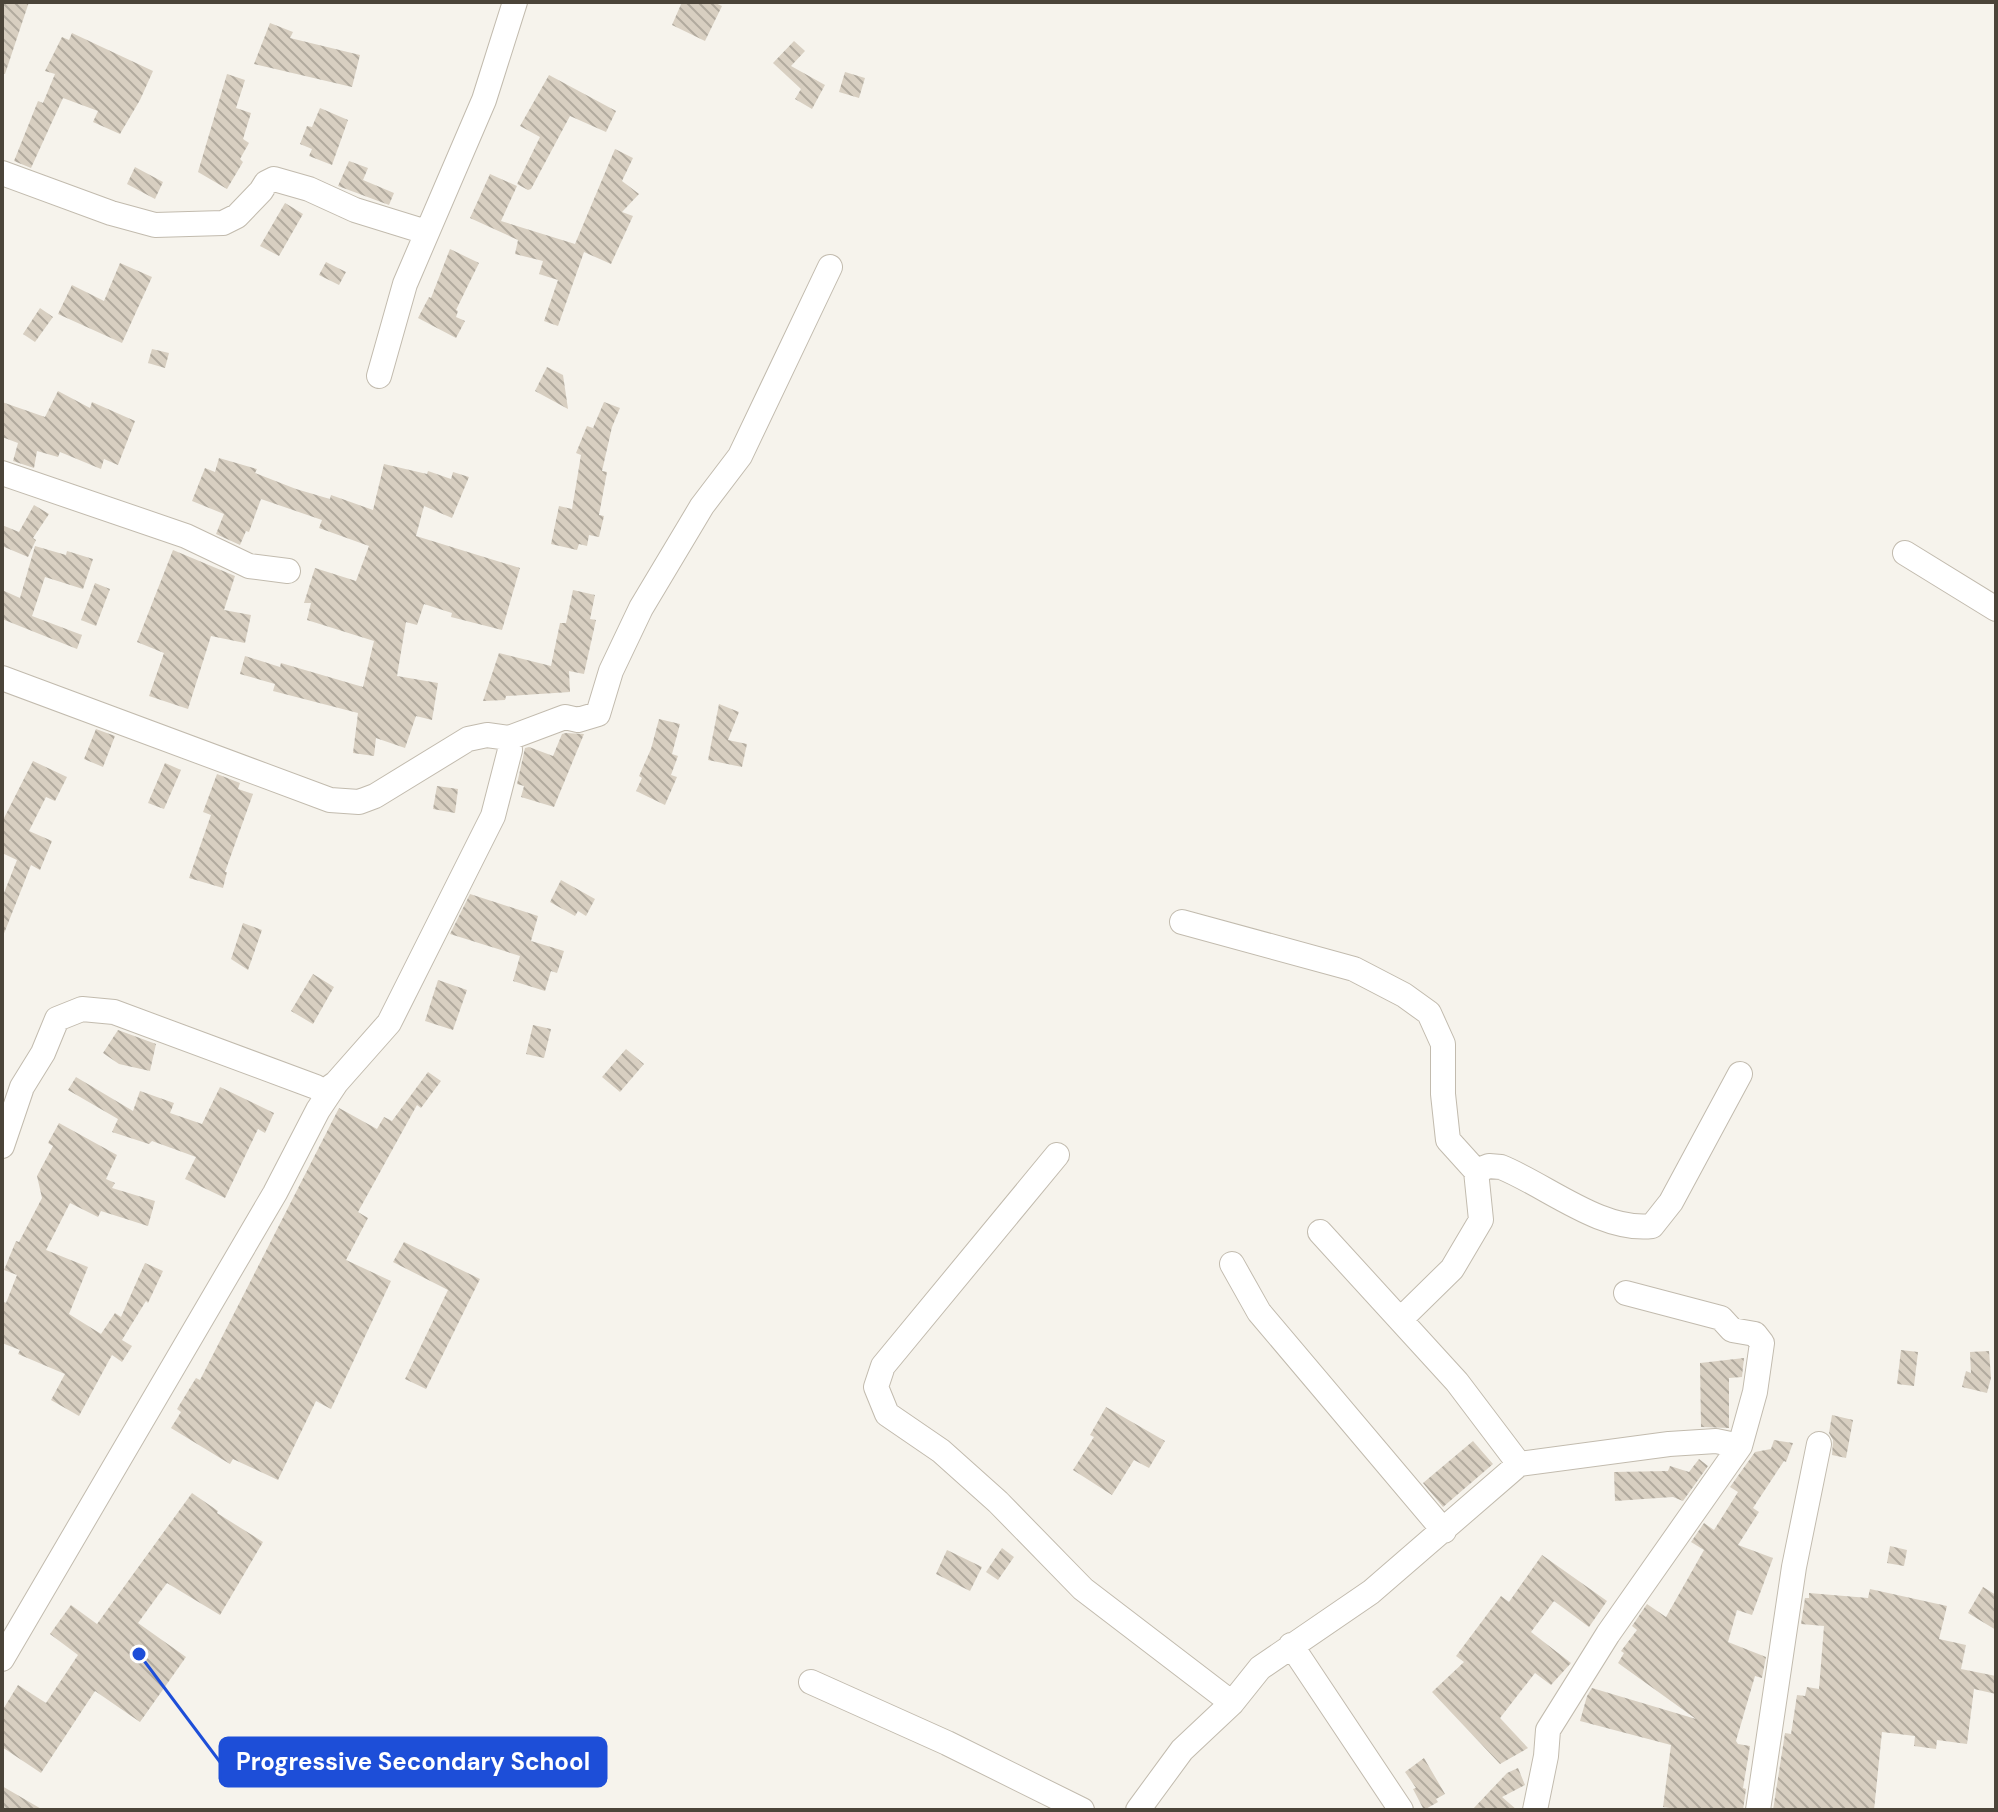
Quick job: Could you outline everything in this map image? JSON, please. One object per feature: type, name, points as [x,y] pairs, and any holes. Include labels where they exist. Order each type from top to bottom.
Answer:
[{"type":"street","points":[[379,376],[405,284],[484,100],[515,2]]},
{"type":"street","points":[[2,173],[111,213],[155,225],[223,223],[237,216],[266,183],[274,179],[309,189],[355,210],[426,232]]},
{"type":"street","points":[[2,678],[330,800],[359,802],[375,796],[468,739],[487,735],[509,738],[565,717],[578,720],[598,714],[611,671],[641,608],[702,506],[718,489],[740,456],[830,267]]},
{"type":"street","points":[[2,473],[186,536],[249,566],[288,571]]},
{"type":"street","points":[[1905,553],[1996,609]]},
{"type":"street","points":[[2,1659],[275,1193],[318,1110],[336,1083],[389,1023],[493,816],[510,750],[509,738]]},
{"type":"street","points":[[1182,922],[1354,969],[1404,995],[1429,1013],[1443,1044],[1443,1094],[1448,1140],[1476,1171],[1481,1220],[1452,1269],[1401,1319]]},
{"type":"street","points":[[2,1146],[12,1082],[43,1053],[57,1019],[82,1009],[114,1012],[323,1092],[336,1083]]},
{"type":"street","points":[[1476,1171],[1489,1166],[1501,1167],[1578,1208],[1637,1228],[1652,1226],[1671,1202],[1740,1074]]},
{"type":"street","points":[[1057,1155],[883,1366],[876,1387],[887,1414],[941,1451],[987,1491],[1083,1589],[1232,1703]]},
{"type":"street","points":[[1320,1232],[1457,1382],[1519,1464]]},
{"type":"street","points":[[1232,1264],[1259,1312],[1444,1531]]},
{"type":"street","points":[[1535,1810],[1548,1730],[1608,1634],[1740,1446],[1755,1392],[1762,1343],[1755,1334],[1732,1330],[1721,1318],[1626,1293]]},
{"type":"street","points":[[1138,1810],[1182,1750],[1232,1703],[1260,1668],[1371,1592],[1519,1464],[1669,1444],[1716,1441],[1740,1446]]},
{"type":"street","points":[[1758,1810],[1787,1614],[1819,1444]]},
{"type":"street","points":[[1291,1645],[1402,1809]]},
{"type":"street","points":[[811,1682],[947,1743],[1082,1810]]},
{"type":"building","points":[[2,2],[29,2],[5,74],[2,74]]},
{"type":"building","points":[[682,2],[713,2],[722,6],[705,41],[672,25]]},
{"type":"building","points":[[270,23],[293,32],[290,38],[360,55],[352,87],[254,64]]},
{"type":"building","points":[[72,33],[153,71],[120,134],[93,122],[98,111],[63,98],[31,168],[14,161],[38,101],[43,103],[55,74],[45,71],[62,37],[69,40]]},
{"type":"building","points":[[794,41],[805,51],[791,66],[825,85],[812,109],[795,99],[801,89],[773,63]]},
{"type":"building","points":[[845,72],[865,78],[859,98],[839,92]]},
{"type":"building","points":[[227,74],[245,80],[236,108],[251,113],[243,139],[249,143],[240,159],[243,162],[227,189],[198,172]]},
{"type":"building","points":[[549,75],[616,111],[606,132],[570,116],[528,190],[517,184],[540,137],[520,126]]},
{"type":"building","points":[[320,108],[348,120],[332,165],[309,156],[312,149],[300,144],[307,126],[312,127]]},
{"type":"building","points":[[615,149],[633,158],[622,181],[639,194],[622,212],[633,216],[611,264],[584,252],[558,326],[544,321],[558,280],[539,274],[543,261],[515,254],[518,240],[470,218],[490,174],[517,186],[501,221],[575,244]]},
{"type":"building","points":[[349,161],[368,168],[363,180],[394,193],[389,205],[338,186]]},
{"type":"building","points":[[135,167],[163,182],[155,199],[127,184]]},
{"type":"building","points":[[285,203],[303,214],[279,256],[260,246]]},
{"type":"building","points":[[450,249],[479,263],[456,310],[456,317],[465,321],[456,338],[418,318],[431,298]]},
{"type":"building","points":[[326,262],[346,272],[339,285],[319,275]]},
{"type":"building","points":[[120,263],[152,277],[122,343],[58,314],[72,285],[104,301]]},
{"type":"building","points":[[40,308],[53,317],[35,342],[23,334]]},
{"type":"building","points":[[152,349],[169,353],[165,368],[148,363]]},
{"type":"building","points":[[547,367],[563,375],[568,409],[535,391]]},
{"type":"building","points":[[58,391],[90,408],[92,402],[135,421],[118,465],[104,459],[101,469],[60,452],[58,457],[37,451],[34,468],[13,461],[18,443],[2,437],[2,402],[45,417]]},
{"type":"building","points":[[604,402],[620,408],[612,427],[602,471],[607,472],[599,515],[604,516],[599,537],[589,535],[587,546],[579,544],[577,550],[551,544],[559,506],[572,509],[581,455],[576,453],[587,426],[593,428]]},
{"type":"building","points":[[219,458],[257,469],[255,473],[296,489],[330,499],[331,495],[373,510],[384,464],[427,474],[428,471],[451,479],[453,472],[469,477],[452,518],[424,506],[416,536],[520,568],[502,630],[451,617],[452,613],[424,604],[417,625],[406,622],[397,676],[438,683],[432,720],[416,716],[405,748],[376,738],[374,756],[353,753],[358,713],[273,691],[275,684],[240,674],[245,656],[363,687],[374,641],[307,620],[311,603],[304,603],[315,568],[356,581],[369,546],[319,528],[322,520],[261,499],[249,532],[246,531],[240,545],[216,534],[224,514],[192,501],[205,468],[215,472]]},
{"type":"building","points":[[34,505],[49,514],[33,538],[36,540],[28,557],[2,546],[2,525],[19,532]]},
{"type":"building","points":[[35,546],[93,559],[83,589],[45,577],[32,616],[82,635],[77,649],[2,619],[2,590],[20,598]]},
{"type":"building","points":[[173,550],[235,576],[224,610],[251,615],[245,643],[211,636],[188,709],[149,696],[164,653],[137,642]]},
{"type":"building","points":[[95,583],[110,589],[96,626],[81,620]]},
{"type":"building","points":[[573,590],[595,595],[590,619],[596,620],[584,674],[569,671],[570,692],[506,696],[505,700],[483,701],[499,653],[551,666],[560,623],[566,623]]},
{"type":"building","points":[[719,704],[739,712],[728,740],[747,744],[742,767],[708,760]]},
{"type":"building","points":[[659,719],[680,724],[672,754],[678,756],[671,775],[677,777],[665,805],[636,791]]},
{"type":"building","points":[[96,729],[115,736],[103,767],[84,759]]},
{"type":"building","points":[[562,734],[584,734],[554,807],[521,797],[524,786],[517,784],[525,748],[553,756]]},
{"type":"building","points":[[33,761],[67,777],[55,801],[46,797],[29,831],[52,841],[40,870],[31,865],[3,936],[2,898],[17,860],[2,853],[2,822]]},
{"type":"building","points":[[165,763],[181,770],[164,809],[148,803]]},
{"type":"building","points":[[217,774],[240,783],[238,789],[253,794],[225,872],[223,888],[189,878],[211,815],[203,812]]},
{"type":"building","points":[[437,786],[458,789],[455,813],[433,809]]},
{"type":"building","points":[[561,880],[595,899],[586,916],[578,911],[575,916],[550,902]]},
{"type":"building","points":[[470,894],[538,916],[531,941],[564,951],[557,973],[551,971],[545,991],[513,981],[520,956],[450,934]]},
{"type":"building","points":[[243,923],[262,930],[248,970],[231,959]]},
{"type":"building","points":[[313,974],[334,987],[313,1024],[291,1011]]},
{"type":"building","points":[[438,980],[467,990],[453,1030],[425,1021]]},
{"type":"building","points":[[533,1025],[551,1029],[544,1058],[526,1054]]},
{"type":"building","points":[[118,1030],[156,1044],[150,1071],[119,1064],[103,1053]]},
{"type":"building","points":[[626,1049],[644,1064],[620,1092],[602,1077]]},
{"type":"building","points":[[428,1072],[441,1081],[421,1108],[417,1105],[358,1212],[368,1218],[346,1260],[391,1281],[331,1409],[316,1401],[278,1480],[233,1459],[230,1464],[171,1428],[181,1412],[177,1409],[196,1378],[200,1380],[339,1108],[377,1129],[384,1117],[392,1121]]},
{"type":"building","points":[[76,1077],[133,1111],[140,1091],[174,1103],[170,1113],[202,1124],[220,1087],[274,1113],[265,1133],[258,1129],[225,1198],[185,1179],[196,1157],[152,1141],[149,1144],[112,1132],[118,1119],[68,1090]]},
{"type":"building","points":[[59,1123],[117,1155],[106,1179],[115,1183],[112,1188],[155,1201],[148,1226],[101,1211],[98,1217],[70,1203],[46,1250],[88,1267],[69,1314],[101,1334],[115,1313],[121,1317],[145,1263],[163,1271],[148,1303],[146,1301],[122,1340],[132,1346],[122,1362],[112,1355],[79,1416],[51,1400],[65,1374],[18,1354],[20,1350],[2,1343],[2,1301],[6,1303],[17,1275],[4,1270],[16,1241],[19,1242],[42,1198],[37,1176],[53,1146],[48,1143]]},
{"type":"building","points":[[404,1242],[480,1279],[426,1389],[405,1379],[448,1290],[393,1262]]},
{"type":"building","points":[[1901,1350],[1918,1352],[1914,1386],[1897,1384]]},
{"type":"building","points":[[1989,1351],[1991,1378],[1987,1393],[1962,1387],[1966,1371],[1971,1373],[1970,1352]]},
{"type":"building","points":[[1744,1358],[1742,1377],[1729,1378],[1729,1428],[1701,1427],[1700,1363]]},
{"type":"building","points":[[1106,1407],[1165,1441],[1149,1468],[1134,1460],[1112,1495],[1073,1470],[1094,1437],[1090,1435]]},
{"type":"building","points":[[1832,1415],[1853,1420],[1846,1458],[1832,1455],[1833,1440],[1829,1433]]},
{"type":"building","points":[[1774,1440],[1793,1443],[1786,1462],[1753,1508],[1759,1512],[1738,1545],[1773,1558],[1752,1615],[1737,1610],[1728,1642],[1766,1657],[1762,1678],[1755,1676],[1736,1741],[1750,1746],[1743,1810],[1663,1807],[1671,1745],[1580,1721],[1587,1696],[1592,1688],[1696,1719],[1618,1663],[1624,1653],[1621,1651],[1637,1630],[1632,1626],[1647,1604],[1666,1617],[1704,1550],[1691,1542],[1704,1523],[1714,1530],[1738,1492],[1730,1487],[1755,1452],[1771,1449]]},
{"type":"building","points":[[1473,1441],[1493,1464],[1443,1507],[1423,1483]]},
{"type":"building","points":[[1699,1459],[1708,1466],[1683,1501],[1673,1497],[1615,1501],[1614,1472],[1668,1471],[1670,1466],[1689,1472]]},
{"type":"building","points":[[192,1493],[263,1542],[220,1615],[167,1583],[138,1623],[186,1657],[140,1722],[95,1691],[41,1773],[2,1747],[2,1711],[18,1685],[46,1703],[78,1655],[50,1634],[71,1605],[97,1624]]},
{"type":"building","points":[[1890,1546],[1907,1550],[1904,1566],[1887,1563]]},
{"type":"building","points":[[1002,1548],[1014,1557],[998,1580],[986,1572]]},
{"type":"building","points":[[947,1550],[982,1567],[970,1591],[936,1574]]},
{"type":"building","points":[[1542,1555],[1607,1601],[1589,1627],[1554,1601],[1531,1632],[1571,1663],[1551,1685],[1535,1673],[1500,1718],[1528,1748],[1500,1764],[1432,1692],[1464,1662],[1456,1656],[1501,1596],[1509,1602]]},
{"type":"building","points":[[1983,1587],[1996,1595],[1996,1630],[1968,1613]]},
{"type":"building","points":[[1870,1589],[1947,1606],[1939,1639],[1966,1645],[1961,1669],[1996,1676],[1996,1694],[1974,1689],[1967,1744],[1937,1740],[1936,1749],[1914,1746],[1915,1736],[1882,1732],[1874,1810],[1773,1810],[1785,1733],[1791,1734],[1797,1695],[1805,1696],[1807,1687],[1819,1689],[1824,1626],[1801,1624],[1805,1598],[1809,1598],[1809,1593],[1868,1598]]},
{"type":"building","points":[[1424,1758],[1445,1794],[1424,1810],[1413,1789],[1416,1788],[1405,1772]]},
{"type":"building","points":[[1518,1768],[1525,1785],[1502,1797],[1517,1810],[1472,1810],[1507,1773]]},
{"type":"building","points":[[2,1786],[43,1810],[2,1810]]},
{"type":"place","name":"Progressive Secondary School","points":[[139,1654]]}]
